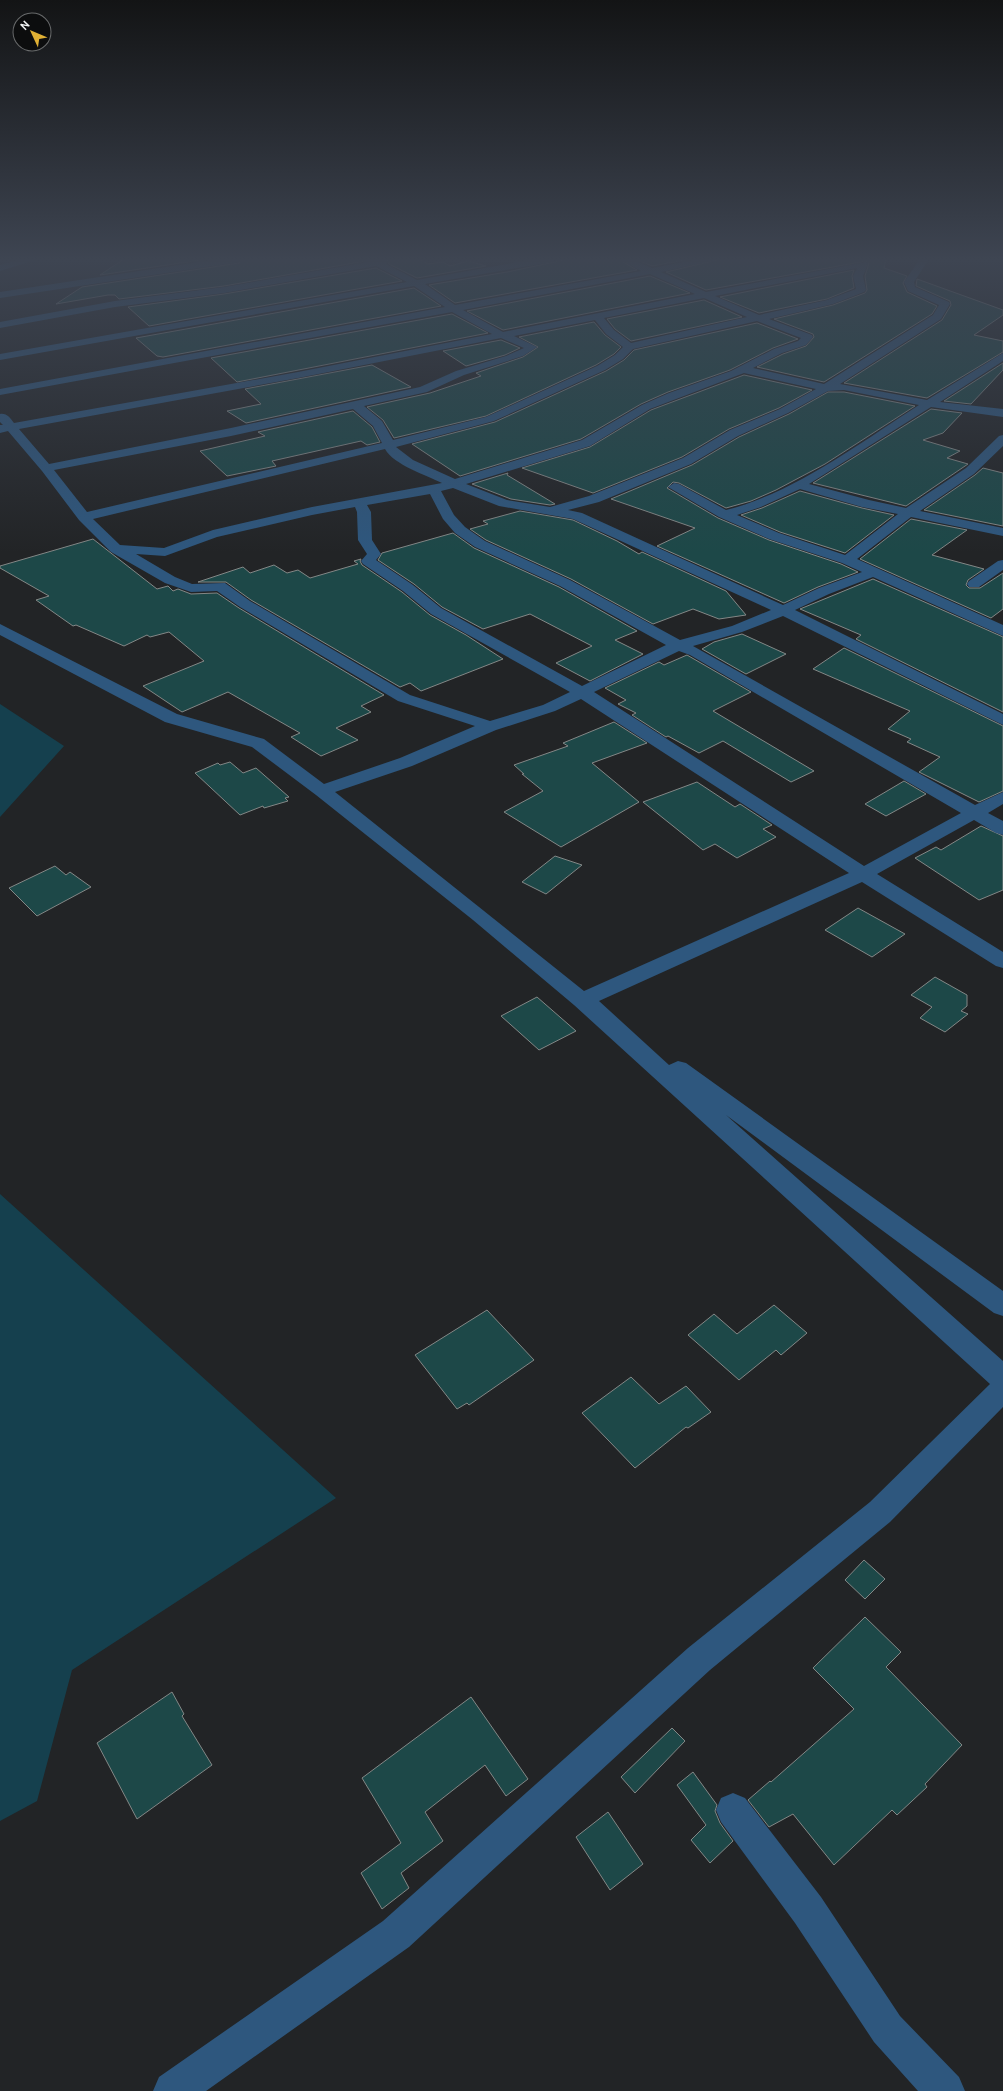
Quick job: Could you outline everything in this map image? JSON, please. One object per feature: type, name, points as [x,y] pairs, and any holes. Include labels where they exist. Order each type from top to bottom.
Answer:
[{"type":"street","points":[[0,392],[189,357]]},
{"type":"street","points":[[5,428],[262,382],[388,357]]},
{"type":"street","points":[[46,468],[231,432],[423,390],[507,357]]},
{"type":"street","points":[[84,518],[464,427],[490,419],[601,368],[619,357]]},
{"type":"street","points":[[116,549],[165,552],[213,534],[312,511],[434,489],[586,443],[646,407],[768,357]]},
{"type":"street","points":[[549,512],[594,499],[687,461],[734,433],[784,411],[826,388],[875,357]]},
{"type":"street","points":[[724,514],[749,509],[799,485],[931,404],[1002,357]]},
{"type":"street","points":[[454,365],[466,372]]},
{"type":"street","points":[[741,369],[826,388],[844,387],[931,404],[1003,414]]},
{"type":"street","points":[[356,405],[378,424],[393,452],[409,463],[452,483],[504,503],[577,516],[783,610],[1003,720]]},
{"type":"street","points":[[0,414],[5,428],[46,468],[84,518],[116,549],[170,580],[191,588],[220,586],[245,604],[404,698],[490,726]]},
{"type":"street","points":[[847,560],[908,513],[970,471],[1003,439]]},
{"type":"street","points":[[799,485],[867,504],[1003,532]]},
{"type":"street","points":[[674,487],[724,514],[774,536],[847,560],[872,573],[1003,631]]},
{"type":"street","points":[[434,489],[448,516],[460,530],[480,544],[565,583],[678,645],[696,652],[1003,829]]},
{"type":"street","points":[[360,503],[364,512],[365,540],[374,554],[368,561],[408,588],[436,611],[582,692],[863,874],[1003,962]]},
{"type":"street","points":[[974,584],[1003,564]]},
{"type":"street","points":[[322,791],[406,762],[490,726],[548,708],[678,645],[737,628],[783,610],[824,591],[872,573]]},
{"type":"street","points":[[0,629],[171,718],[258,744],[322,791],[582,1000],[1003,1305]]},
{"type":"street","points":[[582,1000],[863,874],[973,812],[1003,797]]},
{"type":"street","points":[[582,1000],[1003,1378]]},
{"type":"street","points":[[173,2091],[396,1934],[699,1659],[880,1512],[1003,1389]]},
{"type":"street","points":[[733,1810],[808,1910],[887,2029],[945,2091]]},
{"type":"shaded area","points":[[0,704],[64,746],[0,817]]},
{"type":"shaded area","points":[[0,1194],[336,1498],[72,1670],[37,1801],[0,1821]]},
{"type":"building","points":[[219,357],[367,357],[237,382],[211,358]]},
{"type":"building","points":[[452,357],[499,357],[466,366]]},
{"type":"building","points":[[523,357],[610,357],[596,365],[486,416],[394,438],[383,420],[367,407],[430,393],[481,376],[476,373]]},
{"type":"building","points":[[627,357],[756,357],[730,370],[668,392],[641,404],[581,439],[460,476],[412,444],[495,422],[606,371]]},
{"type":"building","points":[[778,357],[864,357],[824,382],[757,367]]},
{"type":"building","points":[[885,357],[995,357],[927,398],[844,383]]},
{"type":"building","points":[[1003,363],[1003,370],[971,404],[944,401]]},
{"type":"building","points":[[372,365],[411,387],[246,423],[227,411],[261,404],[245,389]]},
{"type":"building","points":[[744,375],[812,390],[779,408],[729,429],[682,457],[593,493],[522,468],[590,447],[651,410]]},
{"type":"building","points":[[828,392],[844,392],[915,406],[825,464],[776,490],[751,501],[726,508],[679,483],[673,482],[667,488],[718,518],[769,540],[841,564],[858,572],[818,587],[784,603],[657,546],[695,528],[611,499],[692,465],[739,437],[789,414]]},
{"type":"building","points":[[931,409],[962,413],[943,433],[923,440],[960,451],[947,458],[968,464],[906,506],[813,483]]},
{"type":"building","points":[[353,411],[372,427],[380,442],[367,445],[361,441],[272,461],[276,466],[227,476],[200,451],[265,436],[258,432]]},
{"type":"building","points":[[983,468],[1003,473],[1003,526],[924,510],[975,475]]},
{"type":"building","points":[[508,473],[507,475],[555,504],[550,505],[511,499],[472,484]]},
{"type":"building","points":[[800,491],[894,515],[845,553],[780,532],[741,515],[762,508]]},
{"type":"building","points":[[520,511],[573,520],[617,541],[639,554],[642,552],[726,591],[746,615],[719,619],[693,609],[653,624],[571,579],[486,540],[470,529],[488,524],[483,521]]},
{"type":"building","points":[[911,519],[967,530],[932,555],[984,569],[968,580],[966,585],[969,588],[980,588],[1003,573],[1003,609],[991,618],[860,559]]},
{"type":"building","points":[[453,533],[474,548],[559,587],[637,631],[615,640],[643,654],[590,681],[556,663],[592,646],[530,614],[483,629],[442,607],[414,584],[378,560],[382,553]]},
{"type":"building","points":[[93,539],[157,589],[168,586],[173,591],[178,589],[191,594],[217,593],[239,608],[384,695],[361,706],[371,712],[336,728],[358,740],[321,756],[291,737],[300,733],[228,692],[182,712],[143,686],[204,661],[169,632],[150,637],[147,635],[124,646],[76,625],[73,626],[36,600],[49,596],[0,568],[0,566]]},
{"type":"building","points":[[361,559],[360,561],[362,565],[402,592],[430,615],[466,635],[503,659],[421,691],[410,683],[400,687],[251,600],[226,582],[198,582],[243,567],[250,573],[274,565],[287,573],[298,570],[310,578],[358,564],[354,561]]},
{"type":"building","points":[[873,579],[1003,637],[1003,712],[856,639],[861,635],[800,609]]},
{"type":"building","points":[[742,634],[786,654],[746,674],[702,649],[714,642]]},
{"type":"building","points":[[844,648],[1003,726],[1003,791],[979,802],[919,772],[940,757],[907,742],[911,739],[888,729],[910,711],[813,669]]},
{"type":"building","points":[[687,655],[751,692],[713,711],[814,771],[791,782],[723,741],[699,753],[668,736],[666,737],[632,715],[636,713],[618,704],[626,700],[605,688],[659,662],[664,665]]},
{"type":"building","points":[[614,722],[647,743],[592,763],[639,802],[561,847],[504,812],[543,791],[522,774],[524,774],[514,765],[568,746],[563,743]]},
{"type":"building","points":[[230,762],[243,773],[256,768],[289,797],[285,798],[288,801],[264,808],[263,806],[240,815],[195,773],[218,763],[220,765]]},
{"type":"building","points":[[904,781],[926,794],[886,816],[865,804]]},
{"type":"building","points":[[697,782],[735,807],[740,804],[772,825],[763,829],[776,837],[737,858],[715,844],[703,850],[643,802]]},
{"type":"building","points":[[981,826],[1003,836],[1003,890],[979,900],[915,858],[936,847],[941,850]]},
{"type":"building","points":[[555,856],[582,865],[546,894],[522,882]]},
{"type":"building","points":[[55,866],[66,875],[70,872],[91,887],[37,916],[9,888]]},
{"type":"building","points":[[858,908],[905,934],[872,957],[825,930]]},
{"type":"building","points":[[935,977],[967,995],[967,1006],[961,1011],[968,1014],[945,1032],[920,1018],[932,1007],[911,995]]},
{"type":"building","points":[[537,997],[576,1031],[539,1050],[501,1016]]},
{"type":"building","points":[[774,1305],[807,1333],[781,1355],[776,1350],[739,1380],[688,1335],[714,1314],[737,1334]]},
{"type":"building","points":[[487,1310],[534,1360],[469,1405],[467,1403],[457,1409],[415,1355]]},
{"type":"building","points":[[631,1377],[659,1404],[686,1386],[711,1412],[688,1428],[686,1427],[635,1468],[582,1413]]},
{"type":"building","points":[[864,1560],[885,1579],[865,1599],[845,1580]]},
{"type":"building","points":[[865,1617],[901,1652],[886,1667],[962,1745],[925,1784],[927,1787],[897,1815],[892,1810],[834,1865],[793,1814],[769,1827],[748,1800],[770,1781],[771,1782],[854,1709],[813,1668]]},
{"type":"building","points":[[172,1692],[184,1714],[182,1716],[212,1765],[137,1819],[97,1743]]},
{"type":"building","points":[[471,1697],[528,1779],[506,1796],[485,1765],[425,1812],[443,1841],[401,1873],[409,1888],[382,1909],[361,1873],[401,1843],[362,1778]]},
{"type":"building","points":[[672,1728],[685,1741],[635,1793],[621,1777]]},
{"type":"building","points":[[693,1772],[717,1805],[715,1811],[720,1823],[733,1841],[710,1863],[691,1840],[706,1825],[677,1785]]},
{"type":"building","points":[[608,1812],[643,1864],[610,1890],[576,1837]]}]
